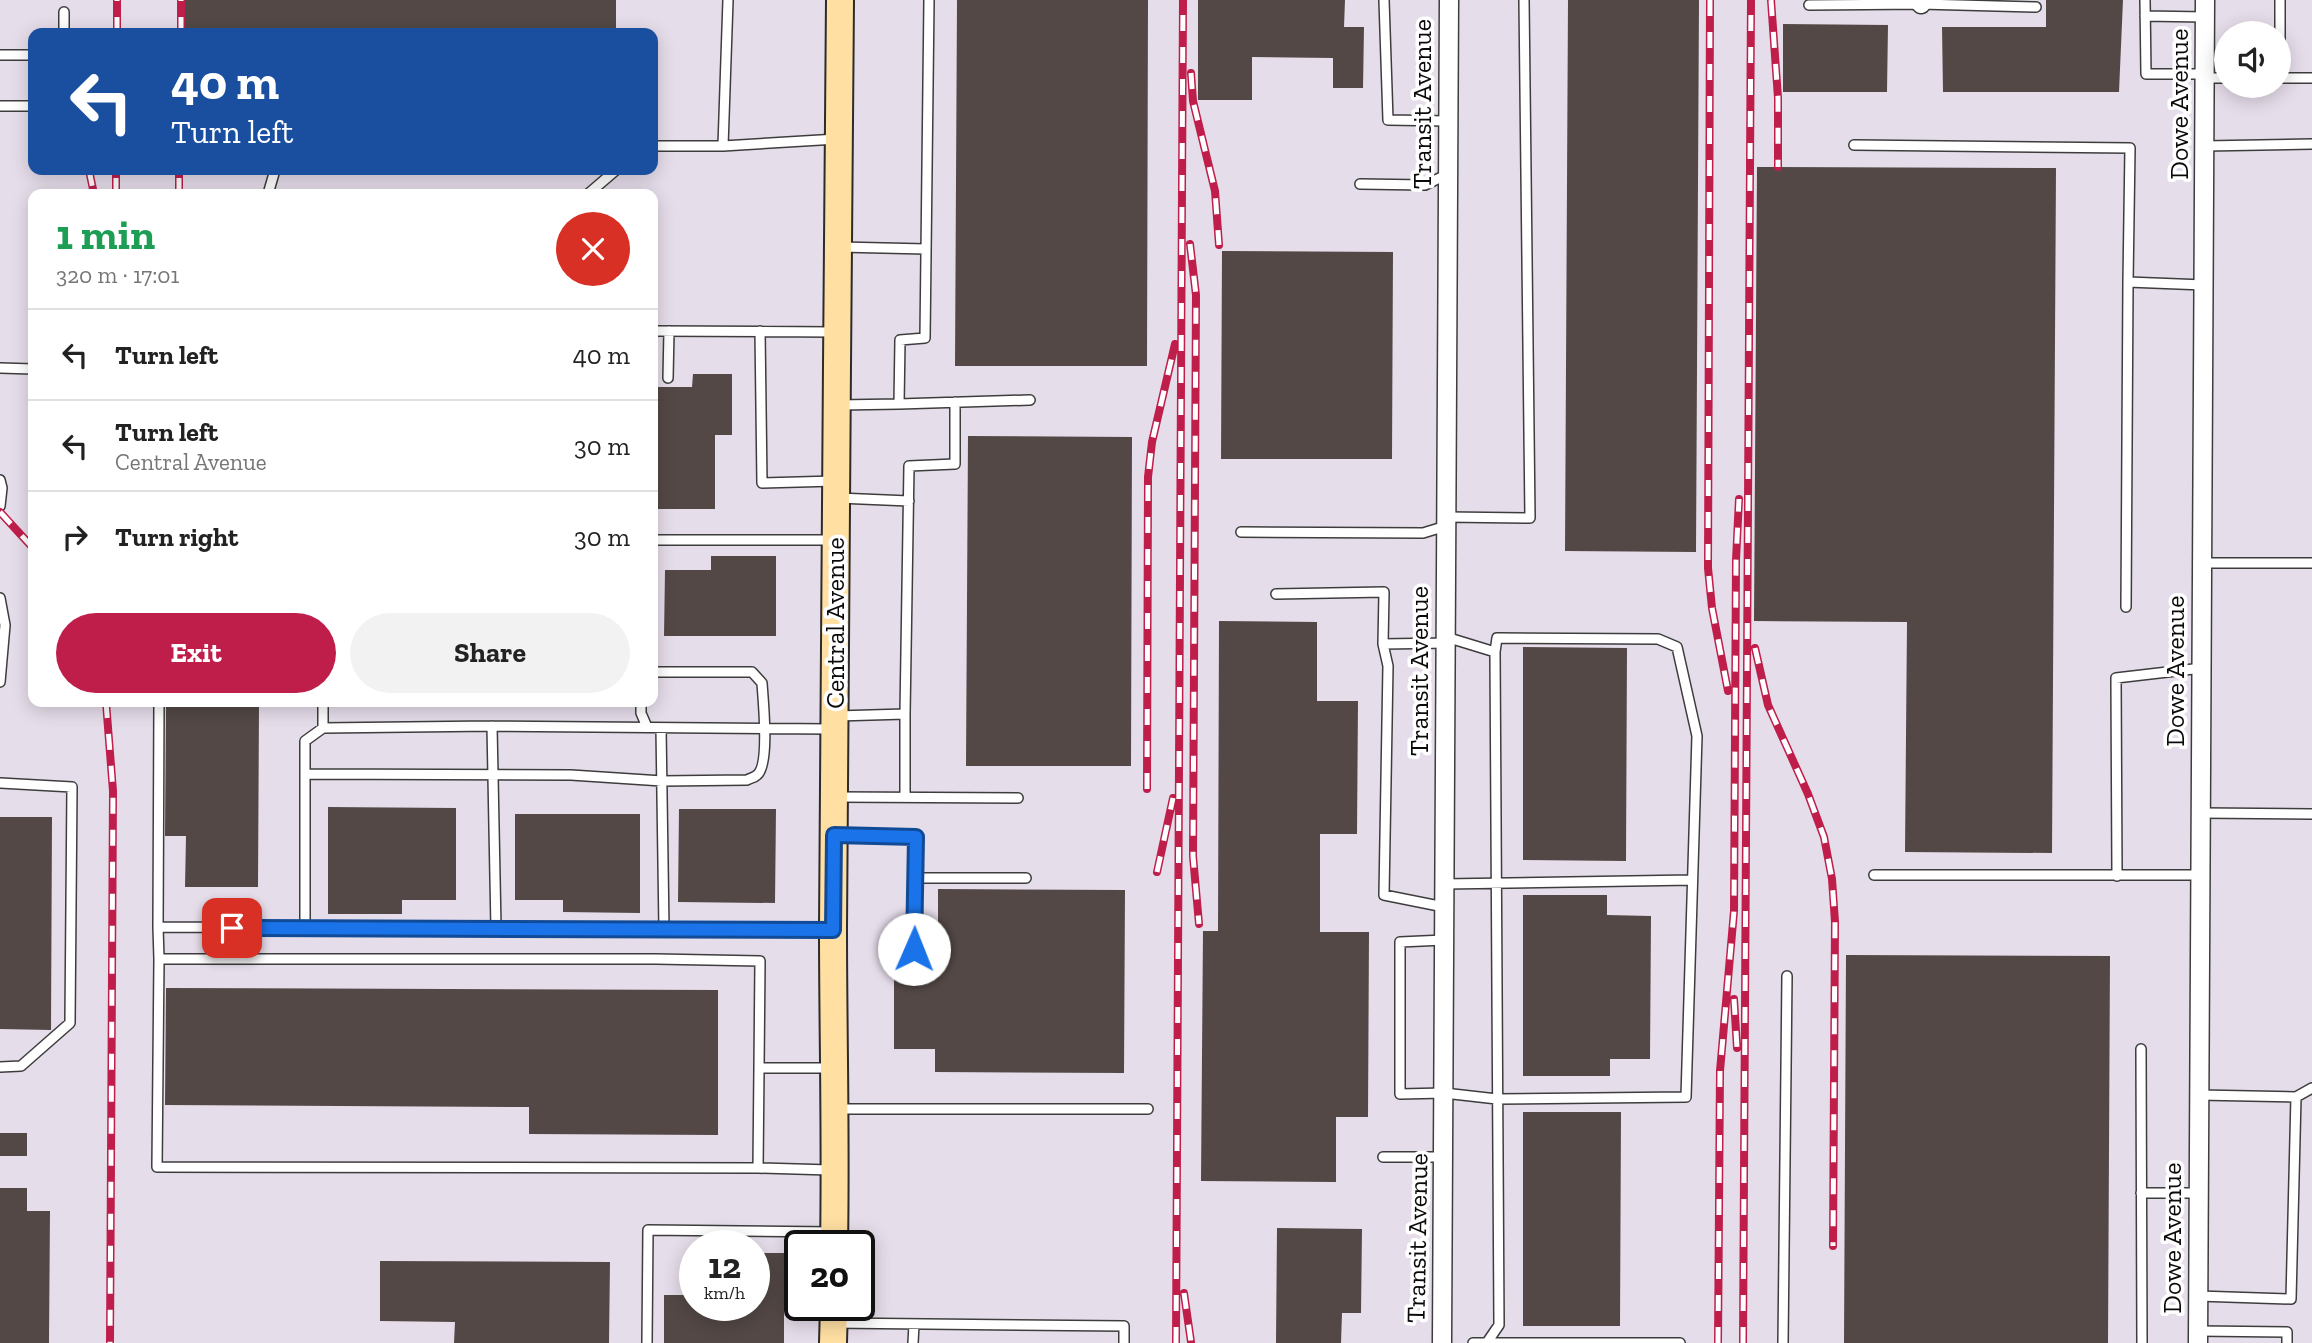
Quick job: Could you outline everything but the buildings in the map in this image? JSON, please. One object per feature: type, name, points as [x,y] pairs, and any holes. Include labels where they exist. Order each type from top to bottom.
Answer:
[{"type":"street","name":"Central Avenue","points":[[834,1230],[836,1068],[833,930],[840,0]]},
{"type":"street","name":"Transit Avenue","points":[[1442,1343],[1449,0]]},
{"type":"street","name":"Dowe Avenue","points":[[2198,1337],[2205,8]]},
{"type":"lane","points":[[723,146],[728,0]]},
{"type":"lane","points":[[899,404],[900,340],[925,338],[929,0]]},
{"type":"lane","points":[[1384,0],[1388,120],[1448,121]]},
{"type":"lane","points":[[1241,532],[1423,533],[1446,522],[1530,518],[1524,0]]},
{"type":"lane","points":[[2145,0],[2146,74],[2214,77]]},
{"type":"lane","points":[[2280,0],[2280,21]]},
{"type":"lane","points":[[1809,5],[1920,2],[2036,7]]},
{"type":"lane","points":[[2145,16],[2205,8]]},
{"type":"lane","points":[[64,12],[64,28]]},
{"type":"lane","points":[[0,55],[28,55]]},
{"type":"lane","points":[[2291,78],[2312,78]]},
{"type":"lane","points":[[0,106],[28,106]]},
{"type":"lane","points":[[658,146],[723,146],[839,138]]},
{"type":"lane","points":[[2205,146],[2312,144]]},
{"type":"lane","points":[[1854,145],[2130,148],[2126,607]]},
{"type":"lane","points":[[1360,184],[1425,185],[1448,174]]},
{"type":"lane","points":[[594,189],[609,175]]},
{"type":"lane","points":[[838,247],[926,249]]},
{"type":"lane","points":[[2128,282],[2204,285]]},
{"type":"lane","points":[[658,331],[837,332]]},
{"type":"lane","points":[[668,378],[669,331]]},
{"type":"lane","points":[[760,331],[762,483],[909,501]]},
{"type":"lane","points":[[0,368],[28,369]]},
{"type":"lane","points":[[837,405],[1030,400]]},
{"type":"lane","points":[[905,797],[909,466],[955,464],[955,402]]},
{"type":"lane","points":[[0,480],[0,506]]},
{"type":"lane","points":[[658,540],[836,540]]},
{"type":"lane","points":[[2202,563],[2312,563]]},
{"type":"lane","points":[[1276,594],[1384,593],[1383,644],[1388,666],[1384,895],[1444,907]]},
{"type":"lane","points":[[0,598],[5,625],[0,682]]},
{"type":"lane","points":[[1444,940],[1400,942],[1400,1094],[1444,1093],[1497,1099],[1686,1097],[1697,736],[1677,647],[1658,639],[1497,638],[1495,653],[1497,1099],[1499,1325],[1488,1341]]},
{"type":"lane","points":[[1383,644],[1446,640],[1495,653]]},
{"type":"lane","points":[[2117,876],[2116,678],[2202,668]]},
{"type":"lane","points":[[305,774],[571,775],[662,781],[747,780],[757,775],[762,768],[762,682],[752,672],[658,672]]},
{"type":"lane","points":[[159,707],[157,1167],[758,1168],[836,1171]]},
{"type":"lane","points":[[323,707],[323,728]]},
{"type":"lane","points":[[640,707],[647,727]]},
{"type":"lane","points":[[305,928],[305,741],[323,728],[492,726],[764,729],[905,714]]},
{"type":"lane","points":[[492,726],[496,928]]},
{"type":"lane","points":[[661,728],[664,929]]},
{"type":"lane","points":[[0,783],[72,787],[71,1023],[22,1066],[0,1067]]},
{"type":"lane","points":[[834,797],[1018,798]]},
{"type":"lane","points":[[2201,813],[2312,814]]},
{"type":"lane","points":[[834,835],[916,837],[914,949]]},
{"type":"lane","points":[[1874,875],[2201,875]]},
{"type":"lane","points":[[915,878],[1026,877]]},
{"type":"lane","points":[[1444,884],[1496,881],[1692,880]]},
{"type":"lane","points":[[158,927],[833,930]]},
{"type":"lane","points":[[159,959],[760,961],[758,1168]]},
{"type":"lane","points":[[1783,1343],[1787,976]]},
{"type":"lane","points":[[2141,1049],[2142,1343]]},
{"type":"lane","points":[[759,1068],[836,1068]]},
{"type":"lane","points":[[2199,1095],[2296,1097],[2312,1088]]},
{"type":"lane","points":[[2198,1296],[2291,1299],[2296,1097]]},
{"type":"lane","points":[[836,1109],[1148,1109]]},
{"type":"lane","points":[[1383,1157],[1444,1157]]},
{"type":"lane","points":[[2141,1193],[2199,1193]]},
{"type":"lane","points":[[647,1343],[648,1230],[784,1237]]},
{"type":"lane","points":[[833,1324],[1124,1326],[1124,1343]]},
{"type":"lane","points":[[913,1343],[914,1324]]},
{"type":"lane","points":[[2198,1337],[2287,1332],[2287,1343]]},
{"type":"lane","points":[[1473,1343],[1680,1343]]},
{"type":"shaded area","points":[[0,0],[2312,0],[2312,1343],[0,1343]]},
{"type":"railway","points":[[117,0],[117,28]]},
{"type":"railway","points":[[181,0],[181,28]]},
{"type":"railway","points":[[1176,1343],[1183,0]]},
{"type":"railway","points":[[1710,0],[1708,568],[1712,608],[1728,691]]},
{"type":"railway","points":[[1743,1343],[1751,0]]},
{"type":"railway","points":[[1771,0],[1778,98],[1778,167]]},
{"type":"railway","points":[[1191,73],[1193,101],[1215,191],[1219,245]]},
{"type":"railway","points":[[90,175],[93,189]]},
{"type":"railway","points":[[116,175],[116,189]]},
{"type":"railway","points":[[179,175],[179,189]]},
{"type":"railway","points":[[1190,244],[1196,295],[1193,856],[1199,924]]},
{"type":"railway","points":[[1147,789],[1148,477],[1152,442],[1175,344]]},
{"type":"railway","points":[[1718,1343],[1720,1071],[1734,911],[1736,560],[1739,499]]},
{"type":"railway","points":[[0,512],[28,543]]},
{"type":"railway","points":[[1755,648],[1768,705],[1824,837],[1832,879],[1835,922],[1833,1246]]},
{"type":"railway","points":[[106,707],[113,791],[110,1343]]},
{"type":"railway","points":[[1157,872],[1173,798]]},
{"type":"railway","points":[[1734,999],[1737,1048]]},
{"type":"railway","points":[[1184,1293],[1191,1342]]},
{"type":"route","points":[[232,928],[833,930],[834,835],[916,837],[914,949]]}]
